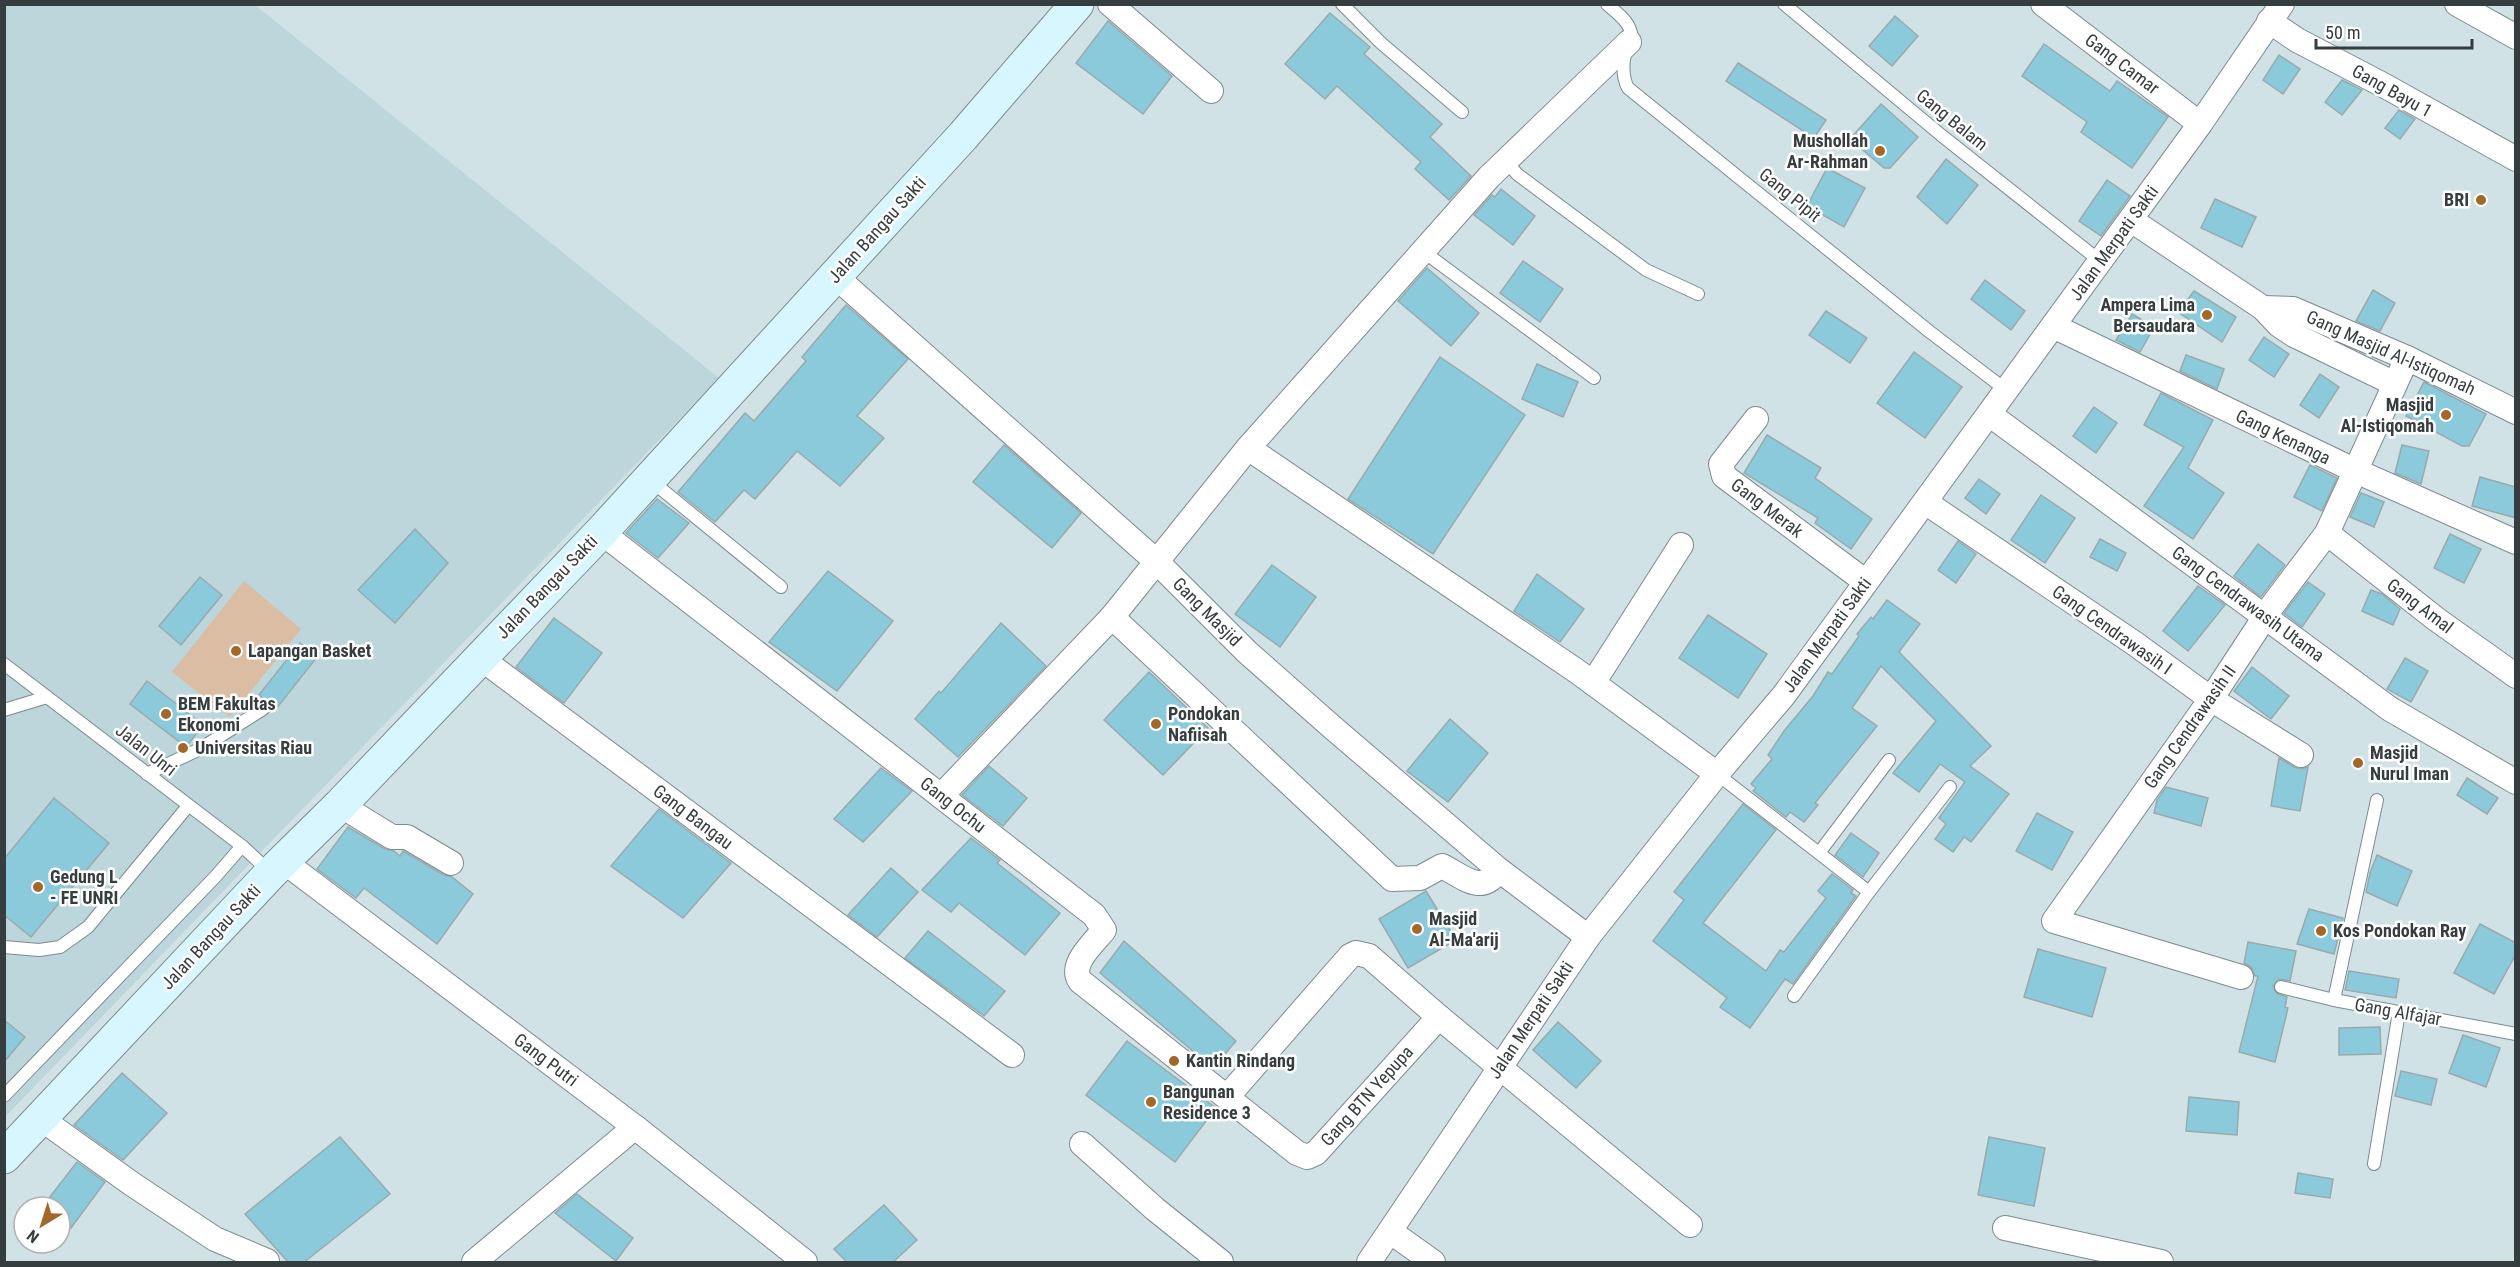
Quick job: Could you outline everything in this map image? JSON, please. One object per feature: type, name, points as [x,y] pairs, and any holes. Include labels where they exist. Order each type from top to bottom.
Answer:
[{"type":"street","name":"Jalan Bangau Sakti","points":[[4,1157],[273,867],[340,805],[479,657],[601,532],[963,136],[1077,4]]},
{"type":"street","points":[[1110,4],[1211,91]]},
{"type":"street","name":"Gang Camar","points":[[2043,4],[2200,124]]},
{"type":"street","points":[[2457,4],[2516,37]]},
{"type":"street","name":"Jalan Merpati Sakti","points":[[1369,1263],[1588,937],[1717,774],[1784,695],[2131,220],[2200,124],[2275,13]]},
{"type":"street","name":"Gang Bayu 1","points":[[2275,13],[2297,40],[2516,159]]},
{"type":"street","points":[[942,796],[1112,617],[1248,448],[1489,177],[1629,42]]},
{"type":"street","name":"Gang Masjid Al-Istiqomah","points":[[2131,220],[2263,308],[2279,326],[2395,384]]},
{"type":"street","name":"Gang Masjid","points":[[835,276],[1157,562],[1247,652],[1499,870],[1588,937]]},
{"type":"street","name":"Gang Masjid Al-Istiqomah","points":[[2263,308],[2293,309],[2407,358],[2516,412]]},
{"type":"street","name":"Gang Kenanga","points":[[2053,326],[2355,471],[2516,542]]},
{"type":"street","name":"Gang Cendrawasih II","points":[[2241,976],[2054,921],[2211,699],[2265,617],[2327,533],[2407,358]]},
{"type":"street","name":"Gang Cendrawasih Utama","points":[[1989,414],[2390,709],[2516,782]]},
{"type":"street","name":"Gang Merak","points":[[1756,419],[1721,464],[1724,476],[1866,582]]},
{"type":"street","points":[[1248,448],[1593,683],[1717,774]]},
{"type":"street","name":"Gang Cendrawasih I","points":[[1925,502],[2134,643],[2211,699],[2301,755]]},
{"type":"street","name":"Gang Ochu","points":[[601,532],[1094,915],[1104,930],[1077,966],[1076,974],[1080,981],[1227,1097]]},
{"type":"street","name":"Gang Amal","points":[[2327,533],[2436,619],[2516,676]]},
{"type":"street","points":[[1593,683],[1681,545]]},
{"type":"street","points":[[1112,617],[1392,879],[1420,879],[1442,866],[1471,883],[1484,884],[1493,879],[1499,870]]},
{"type":"street","name":"Gang Bangau","points":[[479,657],[1012,1055]]},
{"type":"street","points":[[340,805],[392,837],[407,837],[451,863]]},
{"type":"street","name":"Gang Putri","points":[[273,867],[635,1127],[805,1263]]},
{"type":"street","points":[[1227,1097],[1350,956],[1356,953],[1369,956],[1499,1068],[1690,1225]]},
{"type":"street","name":"Gang BTN Yepupa","points":[[1227,1097],[1296,1153],[1307,1157],[1316,1153],[1439,1017]]},
{"type":"street","points":[[40,1118],[132,1184],[215,1239],[267,1261]]},
{"type":"street","points":[[474,1263],[635,1127]]},
{"type":"street","points":[[1082,1144],[1155,1209],[1221,1263]]},
{"type":"street","points":[[2005,1228],[2161,1263]]},
{"type":"street","points":[[1390,1232],[1433,1263]]},
{"type":"lane","points":[[1342,4],[1381,43],[1462,112]]},
{"type":"lane","name":"Gang Pipit","points":[[1607,4],[1629,24],[1632,39],[1629,42],[1623,71],[1628,88],[1930,332],[2006,390]]},
{"type":"lane","name":"Gang Balam","points":[[1784,4],[1941,135],[2100,261]]},
{"type":"lane","points":[[1507,162],[1516,174],[1646,270],[1698,294]]},
{"type":"lane","points":[[1424,252],[1594,378]]},
{"type":"lane","points":[[648,479],[781,587]]},
{"type":"lane","name":"Jalan Unri","points":[[4,664],[188,806],[273,867]]},
{"type":"lane","points":[[4,710],[47,697]]},
{"type":"lane","points":[[147,774],[200,749],[263,709]]},
{"type":"lane","points":[[1819,853],[1889,760]]},
{"type":"lane","points":[[1717,774],[1869,892]]},
{"type":"lane","points":[[1794,996],[1869,892],[1950,787]]},
{"type":"lane","points":[[2334,1000],[2377,800]]},
{"type":"lane","points":[[4,947],[39,950],[60,947],[88,927],[188,806]]},
{"type":"lane","points":[[4,1096],[216,876],[242,846]]},
{"type":"lane","name":"Gang Alfajar","points":[[2281,987],[2334,1000],[2516,1034]]},
{"type":"lane","points":[[2374,1164],[2400,1012]]},
{"type":"shaded area","name":"Universitas Riau","points":[[5,5],[255,5],[719,378],[5,1117]]},
{"type":"shaded area","name":"Lapangan Basket","points":[[244,581],[301,629],[230,717],[172,672]]},
{"type":"building","points":[[1330,13],[1370,47],[1364,54],[1442,124],[1430,137],[1471,176],[1449,200],[1415,169],[1421,162],[1337,86],[1325,99],[1285,64]]},
{"type":"building","points":[[1895,16],[1918,36],[1892,66],[1869,46]]},
{"type":"building","points":[[1108,21],[1172,76],[1143,114],[1076,63]]},
{"type":"building","points":[[2044,44],[2110,91],[2117,81],[2168,117],[2132,168],[2081,132],[2087,122],[2022,76]]},
{"type":"building","points":[[2279,55],[2300,69],[2283,94],[2263,80]]},
{"type":"building","points":[[1738,63],[1826,120],[1814,138],[1726,81]]},
{"type":"building","points":[[2342,80],[2362,90],[2342,115],[2325,102]]},
{"type":"building","points":[[1881,104],[1918,137],[1890,168],[1884,168],[1850,139]]},
{"type":"building","points":[[2399,110],[2415,119],[2400,139],[2385,128]]},
{"type":"building","points":[[1946,159],[1978,185],[1947,224],[1917,197]]},
{"type":"building","points":[[1827,168],[1865,188],[1844,227],[1807,206]]},
{"type":"building","points":[[2107,180],[2130,196],[2101,236],[2079,221]]},
{"type":"building","points":[[1501,189],[1535,216],[1513,245],[1474,215],[1492,195],[1495,197]]},
{"type":"building","points":[[2215,199],[2256,217],[2242,247],[2201,228]]},
{"type":"building","points":[[1523,261],[1563,289],[1540,322],[1500,293]]},
{"type":"building","points":[[1427,268],[1479,313],[1451,346],[1398,301]]},
{"type":"building","points":[[1985,280],[2025,311],[2011,330],[1971,299]]},
{"type":"building","points":[[2373,290],[2395,303],[2380,331],[2356,321]]},
{"type":"building","name":"Ampera Lima Bersaudara","points":[[2194,291],[2236,317],[2222,342],[2178,312]]},
{"type":"building","points":[[846,305],[908,359],[857,416],[884,438],[840,486],[797,451],[755,499],[744,490],[715,522],[678,492],[745,413],[754,421],[806,361],[802,357]]},
{"type":"building","points":[[1826,311],[1867,338],[1850,363],[1809,335]]},
{"type":"building","points":[[2132,314],[2154,327],[2140,352],[2116,340]]},
{"type":"building","points":[[2264,337],[2289,354],[2274,377],[2249,360]]},
{"type":"building","points":[[1914,352],[1962,387],[1925,438],[1877,403]]},
{"type":"building","points":[[2186,355],[2224,369],[2217,389],[2180,371]]},
{"type":"building","points":[[1440,357],[1525,415],[1433,554],[1348,499]]},
{"type":"building","points":[[1537,364],[1578,382],[1563,417],[1522,399]]},
{"type":"building","points":[[2320,374],[2339,387],[2319,418],[2300,405]]},
{"type":"building","name":"Masjid Al-Istiqomah","points":[[2424,382],[2486,414],[2469,446],[2462,446],[2406,416]]},
{"type":"building","points":[[2161,393],[2213,420],[2188,468],[2224,493],[2193,539],[2144,506],[2184,447],[2144,425]]},
{"type":"building","points":[[2094,407],[2117,423],[2096,453],[2073,436]]},
{"type":"building","points":[[1767,435],[1821,468],[1815,478],[1872,519],[1851,549],[1815,523],[1818,518],[1744,473]]},
{"type":"building","points":[[1004,445],[1081,513],[1052,548],[973,482]]},
{"type":"building","points":[[2402,445],[2429,451],[2421,484],[2395,473]]},
{"type":"building","points":[[2310,465],[2337,478],[2322,511],[2294,497]]},
{"type":"building","points":[[2480,477],[2516,487],[2516,518],[2472,506]]},
{"type":"building","points":[[1979,479],[2000,494],[1986,514],[1965,498]]},
{"type":"building","points":[[2361,493],[2384,502],[2374,527],[2350,517]]},
{"type":"building","points":[[2041,495],[2075,518],[2045,563],[2011,540]]},
{"type":"building","points":[[657,499],[689,523],[658,558],[626,533]]},
{"type":"building","points":[[415,529],[448,563],[395,623],[358,590]]},
{"type":"building","points":[[2450,534],[2481,549],[2464,583],[2434,568]]},
{"type":"building","points":[[2100,539],[2126,553],[2117,571],[2090,557]]},
{"type":"building","points":[[1958,541],[1976,554],[1956,583],[1938,570]]},
{"type":"building","points":[[2258,544],[2285,565],[2261,597],[2234,576]]},
{"type":"building","points":[[1272,565],[1316,597],[1280,647],[1235,614]]},
{"type":"building","points":[[828,571],[893,621],[837,691],[769,642]]},
{"type":"building","points":[[1537,574],[1584,609],[1560,642],[1514,611]]},
{"type":"building","points":[[200,577],[222,595],[181,645],[159,626]]},
{"type":"building","points":[[2308,582],[2325,594],[2302,627],[2284,613]]},
{"type":"building","points":[[2198,586],[2225,605],[2188,651],[2163,631]]},
{"type":"building","points":[[2371,590],[2382,594],[2400,609],[2393,625],[2362,611]]},
{"type":"building","points":[[1887,600],[1920,624],[1899,652],[1991,746],[1970,766],[2009,794],[1971,842],[1964,837],[1953,852],[1935,839],[1946,824],[1939,818],[1965,782],[1940,764],[1919,792],[1893,773],[1936,721],[1881,666],[1852,708],[1877,726],[1815,803],[1818,805],[1804,822],[1790,812],[1786,817],[1753,791],[1756,788],[1751,784],[1772,759],[1768,755],[1784,731],[1813,696],[1828,672],[1832,674],[1859,636],[1857,634],[1871,617],[1873,619]]},
{"type":"building","points":[[1708,615],[1767,654],[1738,698],[1679,658]]},
{"type":"building","points":[[554,618],[602,653],[564,703],[516,667]]},
{"type":"building","points":[[1001,623],[1046,666],[958,757],[915,719],[939,691],[941,693]]},
{"type":"building","points":[[300,643],[317,657],[276,709],[259,695]]},
{"type":"building","points":[[2405,658],[2428,671],[2411,702],[2387,689]]},
{"type":"building","points":[[2252,667],[2289,696],[2271,719],[2234,691]]},
{"type":"building","name":"Pondokan Nafiisah","points":[[1149,672],[1208,728],[1163,775],[1104,720]]},
{"type":"building","name":"BEM Fakultas Ekonomi","points":[[147,681],[203,725],[186,747],[130,704]]},
{"type":"building","points":[[1450,719],[1488,753],[1448,802],[1407,771]]},
{"type":"building","points":[[2279,758],[2294,767],[2301,769],[2308,767],[2300,811],[2271,806]]},
{"type":"building","points":[[989,766],[1027,798],[1003,826],[962,795]]},
{"type":"building","points":[[881,768],[912,791],[863,842],[834,819]]},
{"type":"building","points":[[2467,778],[2498,798],[2487,814],[2457,795]]},
{"type":"building","points":[[2166,787],[2208,798],[2201,826],[2154,813],[2157,800]]},
{"type":"building","name":"Gedung L - FE UNRI","points":[[54,798],[109,843],[31,937],[4,915],[4,859]]},
{"type":"building","points":[[1743,804],[1776,830],[1703,923],[1766,971],[1780,950],[1784,952],[1826,898],[1818,891],[1832,874],[1853,890],[1851,893],[1856,896],[1793,984],[1785,979],[1750,1028],[1720,1007],[1727,998],[1653,941],[1684,900],[1674,892]]},
{"type":"building","points":[[659,809],[731,863],[683,918],[611,866]]},
{"type":"building","points":[[2037,813],[2073,832],[2052,870],[2016,851]]},
{"type":"building","points":[[348,827],[385,849],[394,851],[400,856],[403,851],[444,875],[452,877],[473,894],[437,944],[364,888],[356,898],[317,869]]},
{"type":"building","points":[[1851,833],[1879,853],[1863,877],[1835,855]]},
{"type":"building","points":[[971,838],[1000,860],[997,863],[1060,913],[1025,955],[959,903],[951,912],[922,890]]},
{"type":"building","points":[[2377,855],[2412,871],[2397,906],[2366,892]]},
{"type":"building","points":[[891,868],[918,892],[877,937],[848,915]]},
{"type":"building","name":"Masjid Al-Ma'arij","points":[[1426,891],[1456,940],[1408,968],[1379,919]]},
{"type":"building","name":"Kos Pondokan Ray","points":[[2309,909],[2343,918],[2334,954],[2297,944]]},
{"type":"building","points":[[2480,924],[2516,943],[2516,954],[2494,994],[2454,973]]},
{"type":"building","points":[[928,931],[1005,991],[984,1016],[905,958]]},
{"type":"building","points":[[1124,941],[1236,1041],[1213,1068],[1100,973]]},
{"type":"building","points":[[2248,942],[2296,951],[2290,981],[2279,979],[2273,986],[2276,993],[2287,997],[2285,1007],[2288,1008],[2275,1062],[2239,1052],[2258,976],[2255,976],[2251,967],[2244,963]]},
{"type":"building","points":[[2038,949],[2106,968],[2092,1017],[2024,997]]},
{"type":"building","points":[[2349,971],[2399,979],[2396,998],[2345,990]]},
{"type":"building","points":[[4,1020],[25,1037],[4,1062]]},
{"type":"building","points":[[1558,1022],[1601,1061],[1576,1088],[1533,1050]]},
{"type":"building","points":[[2380,1027],[2381,1054],[2339,1055],[2339,1028]]},
{"type":"building","points":[[2463,1035],[2500,1048],[2486,1087],[2449,1073]]},
{"type":"building","name":"Bangunan Residence 3","points":[[1127,1041],[1216,1108],[1175,1162],[1086,1095]]},
{"type":"building","points":[[2401,1071],[2437,1079],[2431,1105],[2395,1096]]},
{"type":"building","points":[[122,1073],[167,1113],[123,1160],[74,1125]]},
{"type":"building","points":[[2189,1097],[2239,1102],[2237,1135],[2186,1131]]},
{"type":"building","points":[[340,1137],[390,1194],[303,1263],[289,1263],[245,1214]]},
{"type":"building","points":[[1989,1137],[2045,1148],[2034,1206],[1978,1195]]},
{"type":"building","points":[[77,1162],[105,1182],[72,1227],[72,1195],[51,1195]]},
{"type":"building","points":[[2298,1173],[2333,1179],[2330,1198],[2295,1193]]},
{"type":"building","points":[[577,1194],[633,1238],[616,1261],[555,1213]]},
{"type":"building","points":[[884,1205],[917,1240],[892,1263],[848,1263],[834,1249]]},
{"type":"place","name":"Mushollah Ar-Rahman","points":[[1880,151]]},
{"type":"place","name":"BRI","points":[[2481,200]]},
{"type":"place","name":"Ampera Lima Bersaudara","points":[[2207,315]]},
{"type":"place","name":"Masjid Al-Istiqomah","points":[[2446,415]]},
{"type":"place","name":"Lapangan Basket","points":[[236,651]]},
{"type":"place","name":"BEM Fakultas Ekonomi","points":[[166,714]]},
{"type":"place","name":"Pondokan Nafiisah","points":[[1156,724]]},
{"type":"place","name":"Universitas Riau","points":[[183,748]]},
{"type":"place","name":"Masjid Nurul Iman","points":[[2358,763]]},
{"type":"place","name":"Gedung L - FE UNRI","points":[[38,887]]},
{"type":"place","name":"Masjid Al-Ma'arij","points":[[1417,929]]},
{"type":"place","name":"Kos Pondokan Ray","points":[[2321,931]]},
{"type":"place","name":"Kantin Rindang","points":[[1174,1061]]},
{"type":"place","name":"Bangunan Residence 3","points":[[1151,1102]]}]
